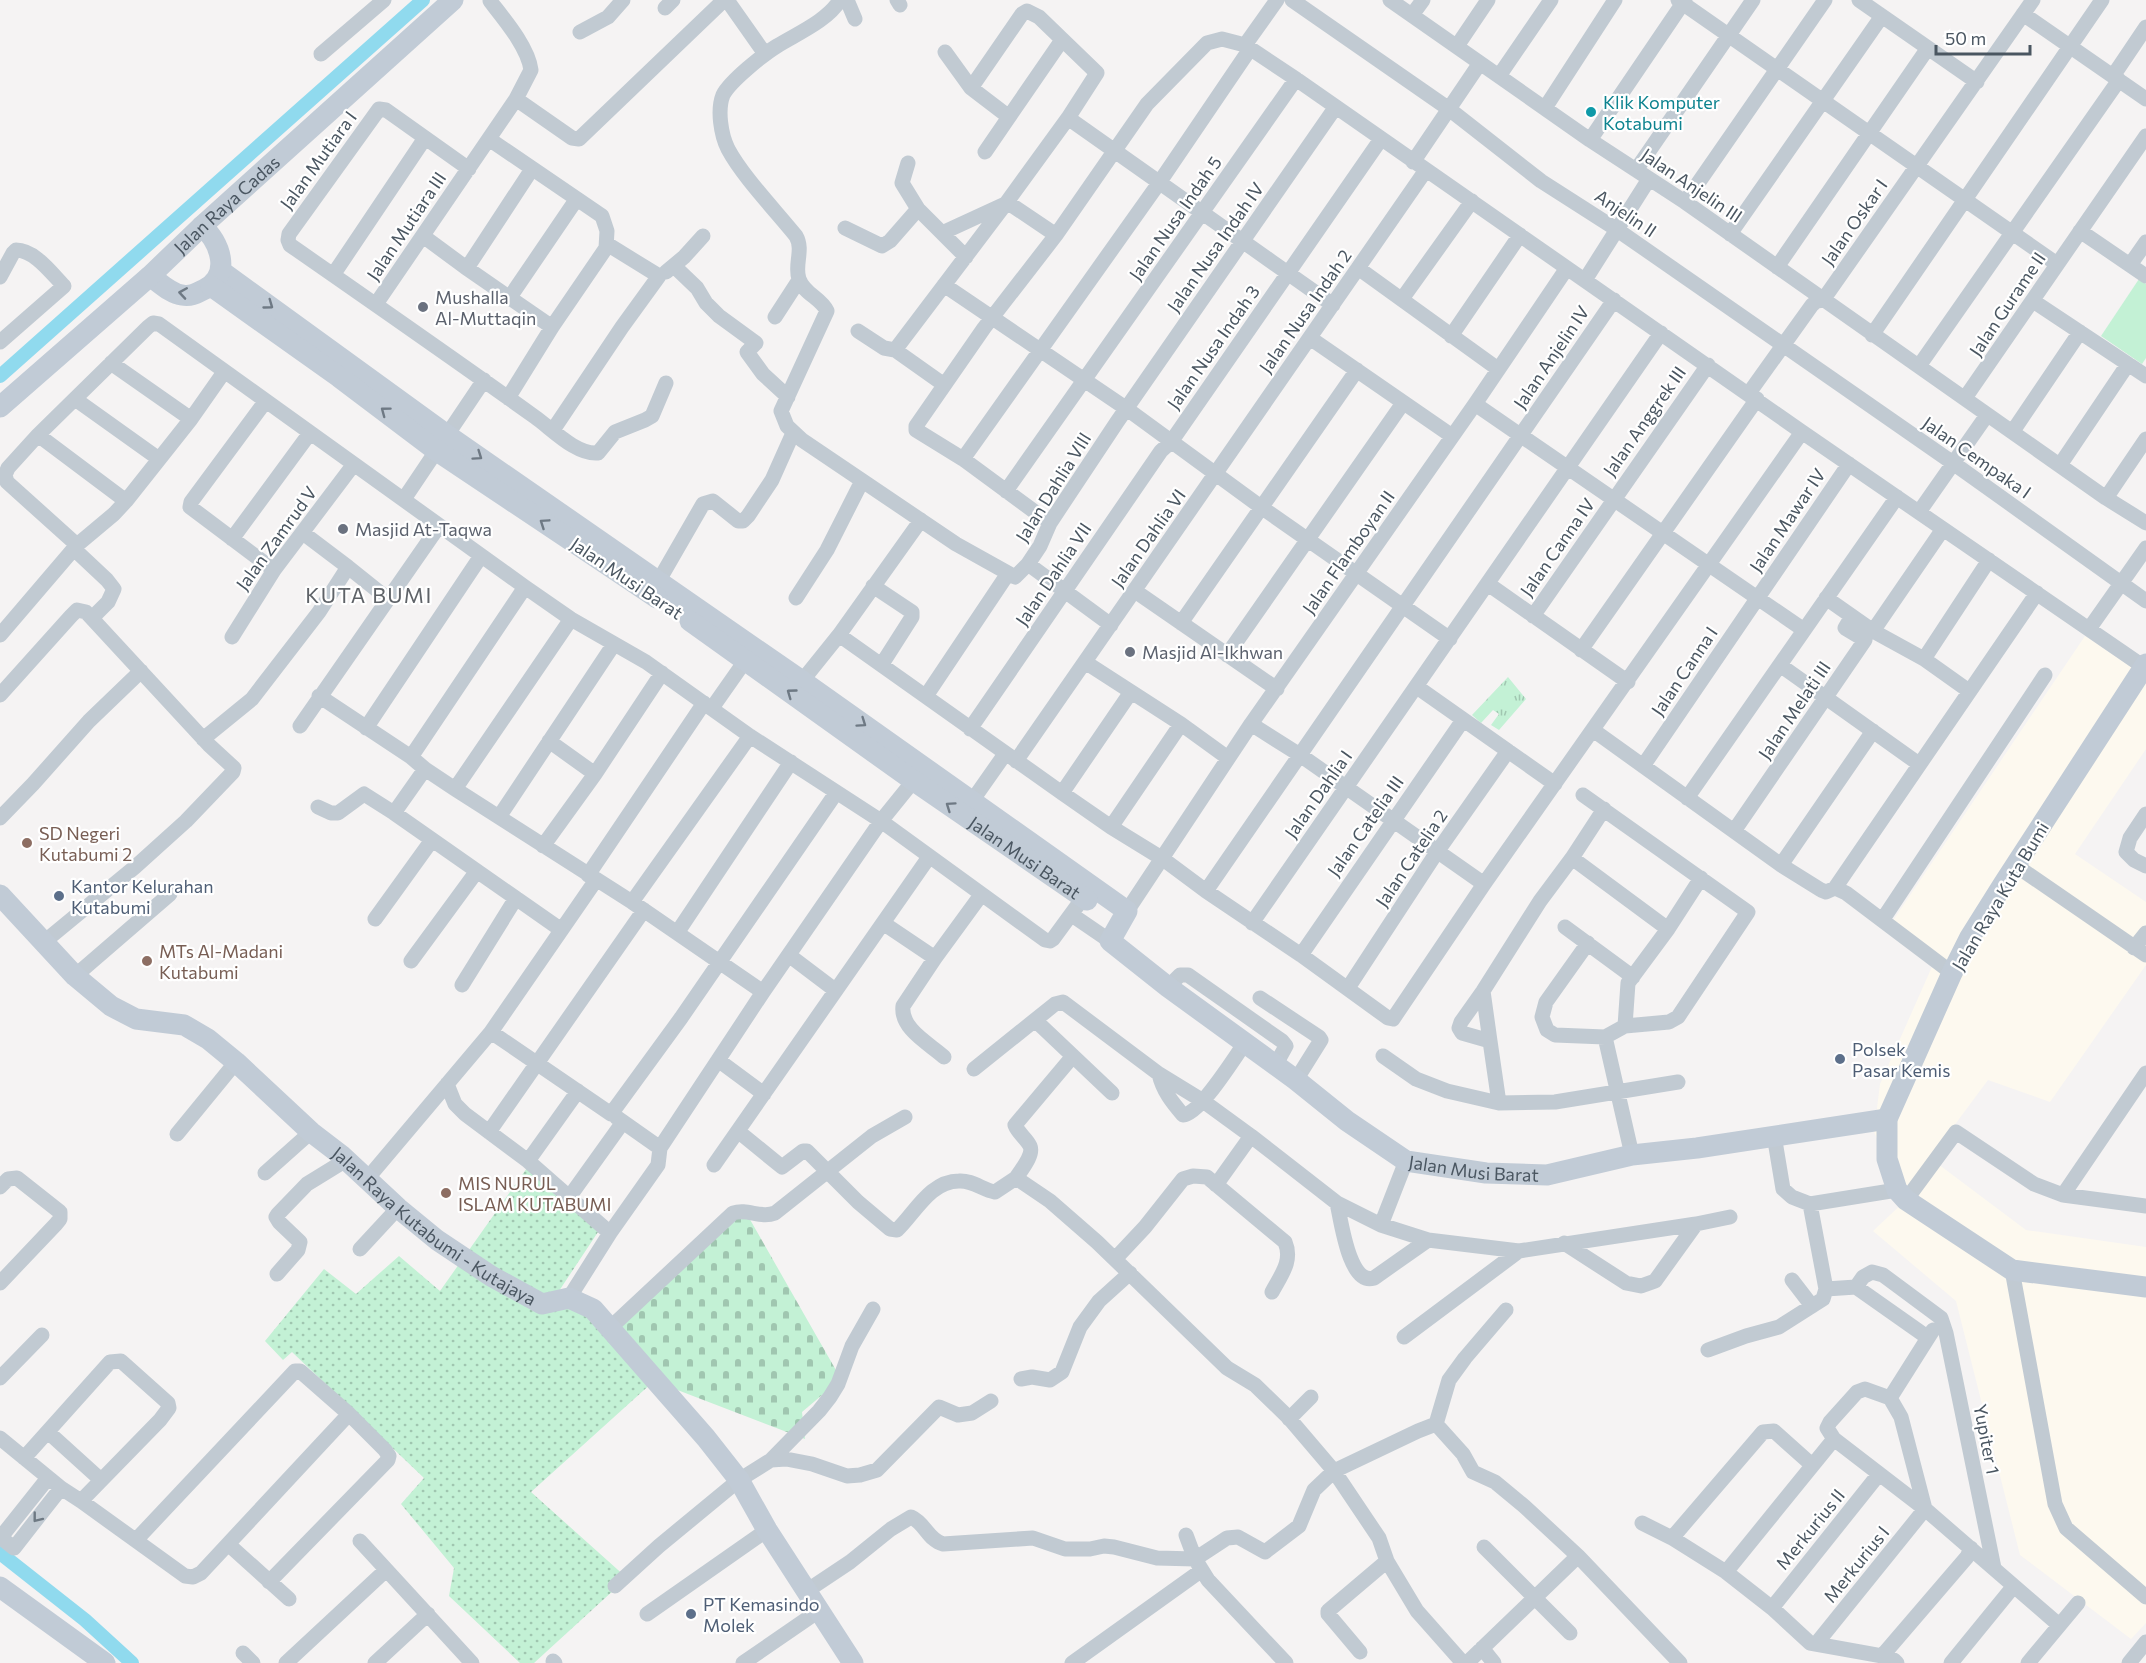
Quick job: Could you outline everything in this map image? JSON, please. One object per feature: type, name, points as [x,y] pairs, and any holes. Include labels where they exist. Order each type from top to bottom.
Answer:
[{"type":"street","points":[[321,54],[384,0]]},
{"type":"street","name":"Jalan Raya Cadas","points":[[0,407],[150,276],[202,226],[453,0]]},
{"type":"street","points":[[580,32],[597,25],[608,17],[623,0]]},
{"type":"street","points":[[516,99],[572,138],[579,139],[725,0],[765,54]]},
{"type":"street","points":[[840,0],[816,22],[765,54],[724,94],[720,107],[727,147],[736,162],[799,241],[799,280],[810,295],[827,311],[781,411],[787,426],[793,433],[862,481],[1007,575],[926,696]]},
{"type":"street","points":[[847,0],[855,19]]},
{"type":"street","points":[[963,459],[1159,183],[1277,0]]},
{"type":"street","name":"Anjelin II","points":[[1292,0],[1449,110],[1541,181],[1616,229],[1784,346]]},
{"type":"street","name":"Jalan Anjelin III","points":[[1390,0],[1590,140],[1685,202],[2106,498],[2146,523]]},
{"type":"street","points":[[1412,15],[1423,0]]},
{"type":"street","points":[[1457,46],[1488,0]]},
{"type":"street","points":[[1500,76],[1551,0]]},
{"type":"street","points":[[1636,170],[1753,0]]},
{"type":"street","points":[[1685,202],[1825,0]]},
{"type":"street","points":[[1859,0],[1977,82]]},
{"type":"street","name":"Jalan Oskar I","points":[[1581,650],[1662,534],[1812,305],[1816,301],[1823,300],[2033,0]]},
{"type":"street","points":[[1872,335],[2102,0]]},
{"type":"street","name":"Jalan Mutiara III","points":[[376,304],[516,99],[531,70],[530,63],[510,27],[490,1]]},
{"type":"street","points":[[1545,108],[1610,1]]},
{"type":"street","points":[[1590,140],[1682,1],[2057,264]]},
{"type":"street","points":[[895,350],[1008,202],[1097,73],[1039,17],[1027,11],[1022,14],[971,88]]},
{"type":"street","points":[[2023,14],[2146,99]]},
{"type":"street","points":[[1730,234],[1882,16]]},
{"type":"street","points":[[1919,366],[2116,78],[2146,27]]},
{"type":"street","points":[[1050,523],[963,459],[916,430],[915,426],[984,328],[1056,236],[1147,104],[1207,43],[1222,39],[1248,47],[2089,629],[2144,670]]},
{"type":"street","points":[[985,152],[1062,40]]},
{"type":"street","points":[[1777,267],[1928,48]]},
{"type":"street","points":[[945,52],[971,88],[1009,117]]},
{"type":"street","name":"Jalan Nusa Indah 2","points":[[1216,473],[1358,268],[1420,166],[1449,110],[1480,63]]},
{"type":"street","name":"Jalan Nusa Indah 5","points":[[1006,491],[1296,80]]},
{"type":"street","name":"Jalan Nusa Indah IV","points":[[1127,409],[1335,108]]},
{"type":"street","name":"Jalan Mutiara I","points":[[333,275],[290,245],[289,234],[379,109],[386,110],[425,138]]},
{"type":"street","points":[[1068,118],[1242,243],[1333,305]]},
{"type":"street","name":"Jalan Gurame II","points":[[1965,398],[2146,136]]},
{"type":"street","points":[[469,169],[425,138],[333,275],[574,446],[592,453],[598,453],[615,432],[652,416],[666,383]]},
{"type":"street","points":[[489,139],[602,216],[606,223],[607,244],[508,398]]},
{"type":"street","name":"Jalan Nusa Indah 3","points":[[1171,442],[1381,139]]},
{"type":"street","points":[[908,163],[902,183],[918,209],[966,257]]},
{"type":"street","points":[[467,268],[532,169]]},
{"type":"street","points":[[1585,280],[1649,179]]},
{"type":"street","points":[[510,297],[576,200]]},
{"type":"street","points":[[1402,299],[1472,201]]},
{"type":"street","points":[[942,233],[1008,202]]},
{"type":"street","points":[[1008,202],[1056,236]]},
{"type":"street","points":[[845,228],[882,246],[890,241],[918,209]]},
{"type":"street","points":[[150,276],[179,295],[194,295],[216,278],[221,258],[213,236],[202,226]]},
{"type":"street","points":[[2080,231],[2146,276]]},
{"type":"street","points":[[1451,336],[1520,235]]},
{"type":"street","points":[[423,236],[552,327]]},
{"type":"street","points":[[553,430],[658,276],[674,266],[703,236]]},
{"type":"street","points":[[2130,265],[2146,242]]},
{"type":"street","points":[[607,244],[658,276]]},
{"type":"street","points":[[0,277],[13,253],[21,250],[43,264],[64,286],[0,342]]},
{"type":"street","points":[[674,266],[697,288],[706,303],[719,316],[756,343],[747,352],[763,374],[788,398]]},
{"type":"street","points":[[1358,268],[1497,369]]},
{"type":"street","name":"Jalan Flamboyan II","points":[[1124,916],[1251,724],[1567,268]]},
{"type":"street","name":"Jalan Musi Barat","points":[[216,278],[442,443],[919,774],[972,801],[1124,916]]},
{"type":"street","points":[[774,317],[799,280]]},
{"type":"street","points":[[944,285],[1127,409],[1261,507],[1450,639]]},
{"type":"street","name":"Jalan Anjelin IV","points":[[1206,891],[1614,300]]},
{"type":"street","points":[[2033,301],[2146,376]]},
{"type":"street","points":[[92,618],[108,602],[114,589],[76,547],[7,482],[5,476],[9,468],[38,435],[153,323],[159,324],[571,619],[634,654],[750,736],[881,821],[1045,940],[1053,939],[1077,906],[1110,941],[1124,916]]},
{"type":"street","points":[[858,330],[884,348],[895,350],[943,384]]},
{"type":"street","points":[[2013,431],[2080,332]]},
{"type":"street","name":"Jalan Dahlia I","points":[[1252,922],[1661,333]]},
{"type":"street","points":[[1310,338],[1452,436]]},
{"type":"street","name":"Jalan Cempaka I","points":[[1784,346],[2146,600]]},
{"type":"street","points":[[111,363],[191,419]]},
{"type":"street","points":[[2060,465],[2128,364]]},
{"type":"street","name":"Jalan Anggrek III","points":[[1613,500],[1708,365]]},
{"type":"street","points":[[1181,623],[1357,370]]},
{"type":"street","points":[[0,636],[76,547],[126,501],[191,419],[224,372]]},
{"type":"street","points":[[404,499],[484,380]]},
{"type":"street","points":[[75,399],[159,459]]},
{"type":"street","points":[[265,402],[191,502],[190,507],[274,570]]},
{"type":"street","points":[[1227,655],[1404,403]]},
{"type":"street","points":[[1474,404],[1804,630]]},
{"type":"street","name":"Jalan Dahlia VIII","points":[[1007,575],[1015,577],[1028,564],[1040,546],[1050,523],[1127,409]]},
{"type":"street","points":[[1919,512],[1987,415]]},
{"type":"street","points":[[839,635],[1062,794],[1162,859],[1392,1019],[1484,884],[1802,432]]},
{"type":"street","points":[[232,539],[310,433]]},
{"type":"street","points":[[654,588],[703,504],[712,501],[738,521],[743,521],[748,516],[772,480],[793,433]]},
{"type":"street","points":[[38,435],[126,501]]},
{"type":"street","points":[[2106,498],[2146,439]]},
{"type":"street","name":"Jalan Dahlia VII","points":[[970,729],[1161,451],[1171,442]]},
{"type":"street","name":"Jalan Zamrud V","points":[[232,637],[274,570],[354,464]]},
{"type":"street","name":"Jalan Mawar IV","points":[[1757,598],[1849,464]]},
{"type":"street","name":"Jalan Dahlia VI","points":[[972,801],[1011,758],[1086,662],[1216,473]]},
{"type":"street","points":[[796,598],[827,550],[862,481]]},
{"type":"street","points":[[1687,798],[1897,497]]},
{"type":"street","name":"Jalan Canna IV","points":[[1533,616],[1613,500]]},
{"type":"street","points":[[802,681],[839,635],[921,520]]},
{"type":"street","points":[[300,726],[439,526]]},
{"type":"street","points":[[1873,631],[1943,529]]},
{"type":"street","points":[[303,533],[388,598]]},
{"type":"street","points":[[2089,629],[2146,548]]},
{"type":"street","points":[[366,728],[481,556]]},
{"type":"street","points":[[1924,659],[1989,560]]},
{"type":"street","points":[[1028,564],[1111,625]]},
{"type":"street","points":[[203,739],[252,699],[319,612],[348,567]]},
{"type":"street","points":[[1488,584],[1628,682]]},
{"type":"street","points":[[873,586],[912,612],[912,617],[882,664]]},
{"type":"street","points":[[411,757],[525,587]]},
{"type":"street","points":[[1135,591],[1277,689]]},
{"type":"street","points":[[1593,730],[1781,865],[1826,892],[1835,888],[2037,594]]},
{"type":"street","name":"Jalan Canna I","points":[[1643,766],[1757,598]]},
{"type":"street","points":[[1826,598],[1873,631],[1924,659],[1969,691]]},
{"type":"street","points":[[0,695],[77,610],[86,612],[203,739],[234,768],[233,772],[186,821],[135,867],[44,942]]},
{"type":"street","name":"Jalan Melati III","points":[[1734,831],[1865,640],[1845,628],[1852,616]]},
{"type":"street","points":[[455,789],[571,619]]},
{"type":"street","points":[[499,817],[614,644]]},
{"type":"street","points":[[367,1179],[491,1032],[592,877],[708,706],[749,654]]},
{"type":"street","name":"Jalan Musi Barat","points":[[749,654],[802,681],[919,774],[1077,906],[1124,916]]},
{"type":"street","points":[[1086,662],[1181,724],[1228,758]]},
{"type":"street","points":[[1780,665],[1919,764]]},
{"type":"street","name":"Jalan Raya Kuta Bumi","points":[[1902,1195],[1887,1160],[1887,1119],[1953,973],[1970,937],[2015,865],[2144,670]]},
{"type":"street","points":[[0,818],[89,721],[141,671]]},
{"type":"street","points":[[543,846],[595,774],[662,673]]},
{"type":"street","points":[[1883,919],[2044,675]]},
{"type":"street","points":[[1417,687],[1555,784]]},
{"type":"street","points":[[1062,794],[1131,692]]},
{"type":"street","points":[[319,696],[455,789],[638,906],[763,992]]},
{"type":"street","name":"Jalan Catelia III","points":[[1301,955],[1463,720]]},
{"type":"street","points":[[1110,827],[1181,724]]},
{"type":"street","points":[[1251,724],[1300,755],[1345,789],[1484,884]]},
{"type":"street","points":[[1781,865],[1873,730]]},
{"type":"street","points":[[489,1132],[750,736]]},
{"type":"street","points":[[549,741],[595,774]]},
{"type":"street","name":"Jalan Catelia 2","points":[[1348,988],[1437,852],[1508,751]]},
{"type":"street","points":[[677,933],[791,762]]},
{"type":"street","points":[[394,813],[425,769]]},
{"type":"street","points":[[853,1663],[808,1590],[767,1530],[739,1480],[706,1438],[593,1309],[569,1298],[610,1233],[658,1165],[660,1148],[763,992],[881,821],[919,774]]},
{"type":"street","points":[[570,1196],[681,1018],[836,793]]},
{"type":"street","points":[[318,807],[338,813],[364,794],[560,929]]},
{"type":"street","points":[[1583,795],[1748,912],[1678,1017],[1669,1022],[1625,1026],[1605,1037],[1555,1035],[1546,1030],[1542,1017],[1546,1002],[1588,943]]},
{"type":"street","points":[[1490,1041],[1462,1033],[1459,1028],[1461,1022],[1540,901],[1604,809]]},
{"type":"street","points":[[2146,814],[2130,838],[2126,852],[2134,860],[2146,866]]},
{"type":"street","points":[[375,919],[432,840]]},
{"type":"street","points":[[714,1165],[929,857]]},
{"type":"street","points":[[1572,858],[1668,929]]},
{"type":"street","points":[[2015,865],[2140,951],[2146,933]]},
{"type":"street","points":[[411,962],[477,871]]},
{"type":"street","points":[[1625,1026],[1626,986],[1668,929],[1701,878]]},
{"type":"street","points":[[1835,888],[1883,919],[1953,973]]},
{"type":"street","points":[[75,976],[170,894]]},
{"type":"street","points":[[944,1057],[914,1032],[906,1022],[902,1011],[903,1006],[981,895]]},
{"type":"street","points":[[462,985],[516,898]]},
{"type":"street","name":"Jalan Raya Kutabumi - Kutajaya","points":[[2,899],[75,976],[111,1006],[136,1019],[184,1025],[208,1039],[237,1062],[311,1132],[437,1240],[525,1296],[542,1304],[569,1298]]},
{"type":"street","points":[[883,923],[935,958]]},
{"type":"street","points":[[1565,927],[1633,977]]},
{"type":"street","name":"Jalan Musi Barat","points":[[1110,941],[1168,987],[1296,1080],[1347,1121],[1406,1161],[1486,1173],[1547,1175],[1632,1155],[1697,1148],[1887,1119]]},
{"type":"street","points":[[790,956],[835,990]]},
{"type":"street","points":[[1168,987],[1180,975],[1188,975],[1282,1041],[1286,1046],[1275,1066]]},
{"type":"street","points":[[1483,991],[1500,1103]]},
{"type":"street","points":[[1260,998],[1321,1040],[1296,1080]]},
{"type":"street","points":[[974,1069],[1055,1004],[1063,1002],[1159,1074],[1203,1101],[1251,1136],[1337,1203],[1381,1225],[1428,1240],[1519,1251],[1730,1217]]},
{"type":"street","points":[[1036,1021],[1112,1093]]},
{"type":"street","points":[[491,1032],[660,1148]]},
{"type":"street","points":[[1605,1037],[1632,1155]]},
{"type":"street","points":[[1159,1074],[1162,1086],[1170,1100],[1183,1115],[1188,1115],[1203,1101],[1245,1043]]},
{"type":"street","points":[[739,1132],[782,1167],[803,1151],[807,1151],[826,1172],[890,1229],[897,1230],[927,1195],[942,1186],[961,1181],[996,1192],[1016,1178],[1031,1152],[1015,1125],[1073,1056]]},
{"type":"street","points":[[1383,1056],[1416,1079],[1447,1091],[1500,1103],[1555,1102],[1678,1082]]},
{"type":"street","points":[[718,1060],[764,1094]]},
{"type":"street","points":[[177,1134],[237,1062]]},
{"type":"street","points":[[2063,1195],[2146,1072]]},
{"type":"street","points":[[447,1084],[455,1104],[528,1161],[610,1233]]},
{"type":"street","points":[[528,1161],[578,1091]]},
{"type":"street","points":[[610,1328],[733,1213],[742,1210],[767,1216],[775,1213],[872,1136],[905,1117]]},
{"type":"street","points":[[265,1173],[311,1132]]},
{"type":"street","points":[[1902,1195],[1956,1132],[2034,1184],[2063,1195],[2146,1206]]},
{"type":"street","points":[[1774,1135],[1783,1189],[1792,1197],[1810,1204],[1902,1195],[2012,1270],[2146,1287]]},
{"type":"street","points":[[1216,1185],[1251,1136]]},
{"type":"street","points":[[277,1274],[298,1250],[300,1242],[276,1217],[307,1184],[346,1160]]},
{"type":"street","points":[[1381,1225],[1406,1161]]},
{"type":"street","points":[[1115,1258],[1145,1227],[1183,1179],[1193,1176],[1207,1177],[1285,1242],[1289,1259],[1272,1292]]},
{"type":"street","points":[[0,1187],[8,1179],[17,1178],[60,1212],[60,1219],[56,1224],[0,1283]]},
{"type":"street","points":[[1016,1178],[1050,1201],[1115,1258],[1227,1368],[1255,1385],[1289,1419],[1334,1471],[1379,1538],[1387,1561],[1417,1611],[1465,1663],[1578,1556]]},
{"type":"street","points":[[1337,1203],[1349,1257],[1363,1278],[1368,1280],[1374,1278],[1428,1240]]},
{"type":"street","points":[[1708,1350],[1779,1327],[1823,1299],[1826,1289],[1810,1204]]},
{"type":"street","points":[[360,1249],[398,1208]]},
{"type":"street","points":[[1564,1243],[1626,1283],[1641,1286],[1655,1281],[1696,1224]]},
{"type":"street","points":[[1404,1337],[1519,1251]]},
{"type":"street","points":[[2012,1270],[2055,1504],[2066,1528],[2146,1597]]},
{"type":"street","points":[[1856,1287],[1863,1276],[1872,1272],[1883,1275],[1941,1318],[1890,1398]]},
{"type":"street","points":[[1021,1379],[1032,1377],[1050,1380],[1062,1372],[1080,1327],[1099,1301],[1130,1273]]},
{"type":"street","points":[[1792,1280],[1812,1306]]},
{"type":"street","points":[[1826,1289],[1856,1287],[1927,1337]]},
{"type":"street","points":[[615,1586],[659,1546],[739,1480],[771,1460],[819,1411],[838,1384],[852,1346],[873,1309]]},
{"type":"street","points":[[1436,1424],[1449,1380],[1506,1310]]},
{"type":"street","name":"Yupiter 1","points":[[1941,1318],[1994,1568]]},
{"type":"street","points":[[0,1378],[42,1335]]},
{"type":"street","points":[[24,1458],[110,1362],[121,1361],[168,1403],[169,1408],[81,1501]]},
{"type":"street","points":[[136,1540],[296,1371],[300,1371],[349,1414],[385,1450],[388,1460],[269,1582]]},
{"type":"street","points":[[1925,1509],[1901,1417],[1890,1398],[1865,1389],[1857,1392],[1827,1428],[1834,1439],[1925,1509],[1969,1552],[1994,1568],[2059,1625]]},
{"type":"street","points":[[1289,1419],[1311,1397]]},
{"type":"street","points":[[771,1460],[786,1459],[812,1464],[846,1476],[860,1475],[877,1470],[939,1407],[958,1415],[972,1413],[991,1401]]},
{"type":"street","points":[[0,1438],[61,1488],[185,1576],[193,1577],[201,1573],[349,1414]]},
{"type":"street","points":[[1072,1663],[1092,1657],[1227,1538],[1238,1537],[1263,1552],[1269,1551],[1299,1526],[1314,1490],[1334,1471],[1436,1424]]},
{"type":"street","points":[[1436,1424],[1463,1454],[1473,1472],[1495,1482],[1524,1506],[1578,1556],[1680,1663]]},
{"type":"street","points":[[1672,1538],[1763,1432],[1774,1431],[1812,1465]]},
{"type":"street","points":[[48,1432],[101,1480]]},
{"type":"street","points":[[1726,1572],[1834,1439]]},
{"type":"street","name":"Merkurius II","points":[[1772,1608],[1879,1474]]},
{"type":"street","points":[[48,1478],[0,1537],[14,1548],[61,1488]]},
{"type":"street","name":"Merkurius I","points":[[1816,1644],[1925,1509]]},
{"type":"street","points":[[808,1590],[911,1517],[917,1520],[936,1542],[943,1544],[1033,1538],[1065,1549],[1090,1550],[1104,1546],[1114,1547],[1157,1558],[1199,1565]]},
{"type":"street","points":[[1642,1523],[1672,1538],[1726,1572],[1772,1608],[1810,1643],[1882,1656],[1897,1663]]},
{"type":"street","points":[[647,1614],[767,1530]]},
{"type":"street","points":[[1186,1535],[1208,1580],[1286,1663]]},
{"type":"street","points":[[360,1541],[385,1571],[428,1614],[465,1661]]},
{"type":"street","points":[[228,1544],[289,1599]]},
{"type":"street","points":[[1484,1547],[1570,1633]]},
{"type":"street","points":[[1882,1656],[1969,1552]]},
{"type":"street","points":[[1360,1652],[1328,1614],[1328,1611],[1387,1561]]},
{"type":"street","points":[[286,1663],[385,1571]]},
{"type":"street","points":[[0,1587],[105,1663]]},
{"type":"street","points":[[1951,1663],[2013,1587]]},
{"type":"street","points":[[2028,1663],[2078,1603]]},
{"type":"street","points":[[743,1663],[820,1610]]},
{"type":"street","points":[[375,1663],[428,1614]]},
{"type":"street","points":[[2129,1663],[2146,1642]]},
{"type":"street","points":[[1482,1648],[1494,1663]]},
{"type":"shaded area","points":[[2085,636],[2146,677],[2146,749],[2075,854],[2146,902],[2146,965],[2050,1102],[1988,1080],[1930,1158],[2026,1230],[2146,1247],[2146,1623],[2131,1639],[2020,1555],[1956,1301],[1873,1231],[1906,1200],[1874,1132],[1880,1084],[1935,960],[1890,925]]},
{"type":"green space","points":[[2139,279],[2146,284],[2146,358],[2142,364],[2101,336]]},
{"type":"green space","points":[[1508,677],[1526,699],[1499,730],[1491,725],[1499,714],[1493,710],[1481,723],[1472,715]]},
{"type":"green space","points":[[527,1168],[600,1229],[557,1294],[579,1304],[654,1381],[531,1492],[627,1578],[534,1663],[520,1663],[449,1596],[454,1568],[401,1504],[424,1478],[292,1352],[283,1360],[265,1341],[324,1269],[356,1294],[399,1256],[440,1291]]},
{"type":"green space","points":[[744,1209],[841,1379],[802,1412],[805,1439],[654,1381],[610,1329]]},
{"type":"waterway","points":[[0,376],[423,0]]},
{"type":"waterway","points":[[0,1553],[85,1620],[132,1663]]},
{"type":"place","name":"Klik Komputer Kotabumi","points":[[1591,112]]},
{"type":"place","name":"Mushalla Al-Muttaqin","points":[[423,307]]},
{"type":"place","name":"Masjid At-Taqwa","points":[[343,529]]},
{"type":"place","name":"Masjid Al-Ikhwan","points":[[1130,652]]},
{"type":"place","name":"SD Negeri Kutabumi 2","points":[[27,843]]},
{"type":"place","name":"Kantor Kelurahan Kutabumi","points":[[59,896]]},
{"type":"place","name":"MTs Al-Madani Kutabumi","points":[[147,961]]},
{"type":"place","name":"Polsek Pasar Kemis","points":[[1840,1059]]},
{"type":"place","name":"MIS NURUL ISLAM KUTABUMI","points":[[446,1193]]},
{"type":"place","name":"PT Kemasindo Molek","points":[[691,1614]]},
{"type":"district","name":"KUTA BUMI","points":[[369,594]]}]
